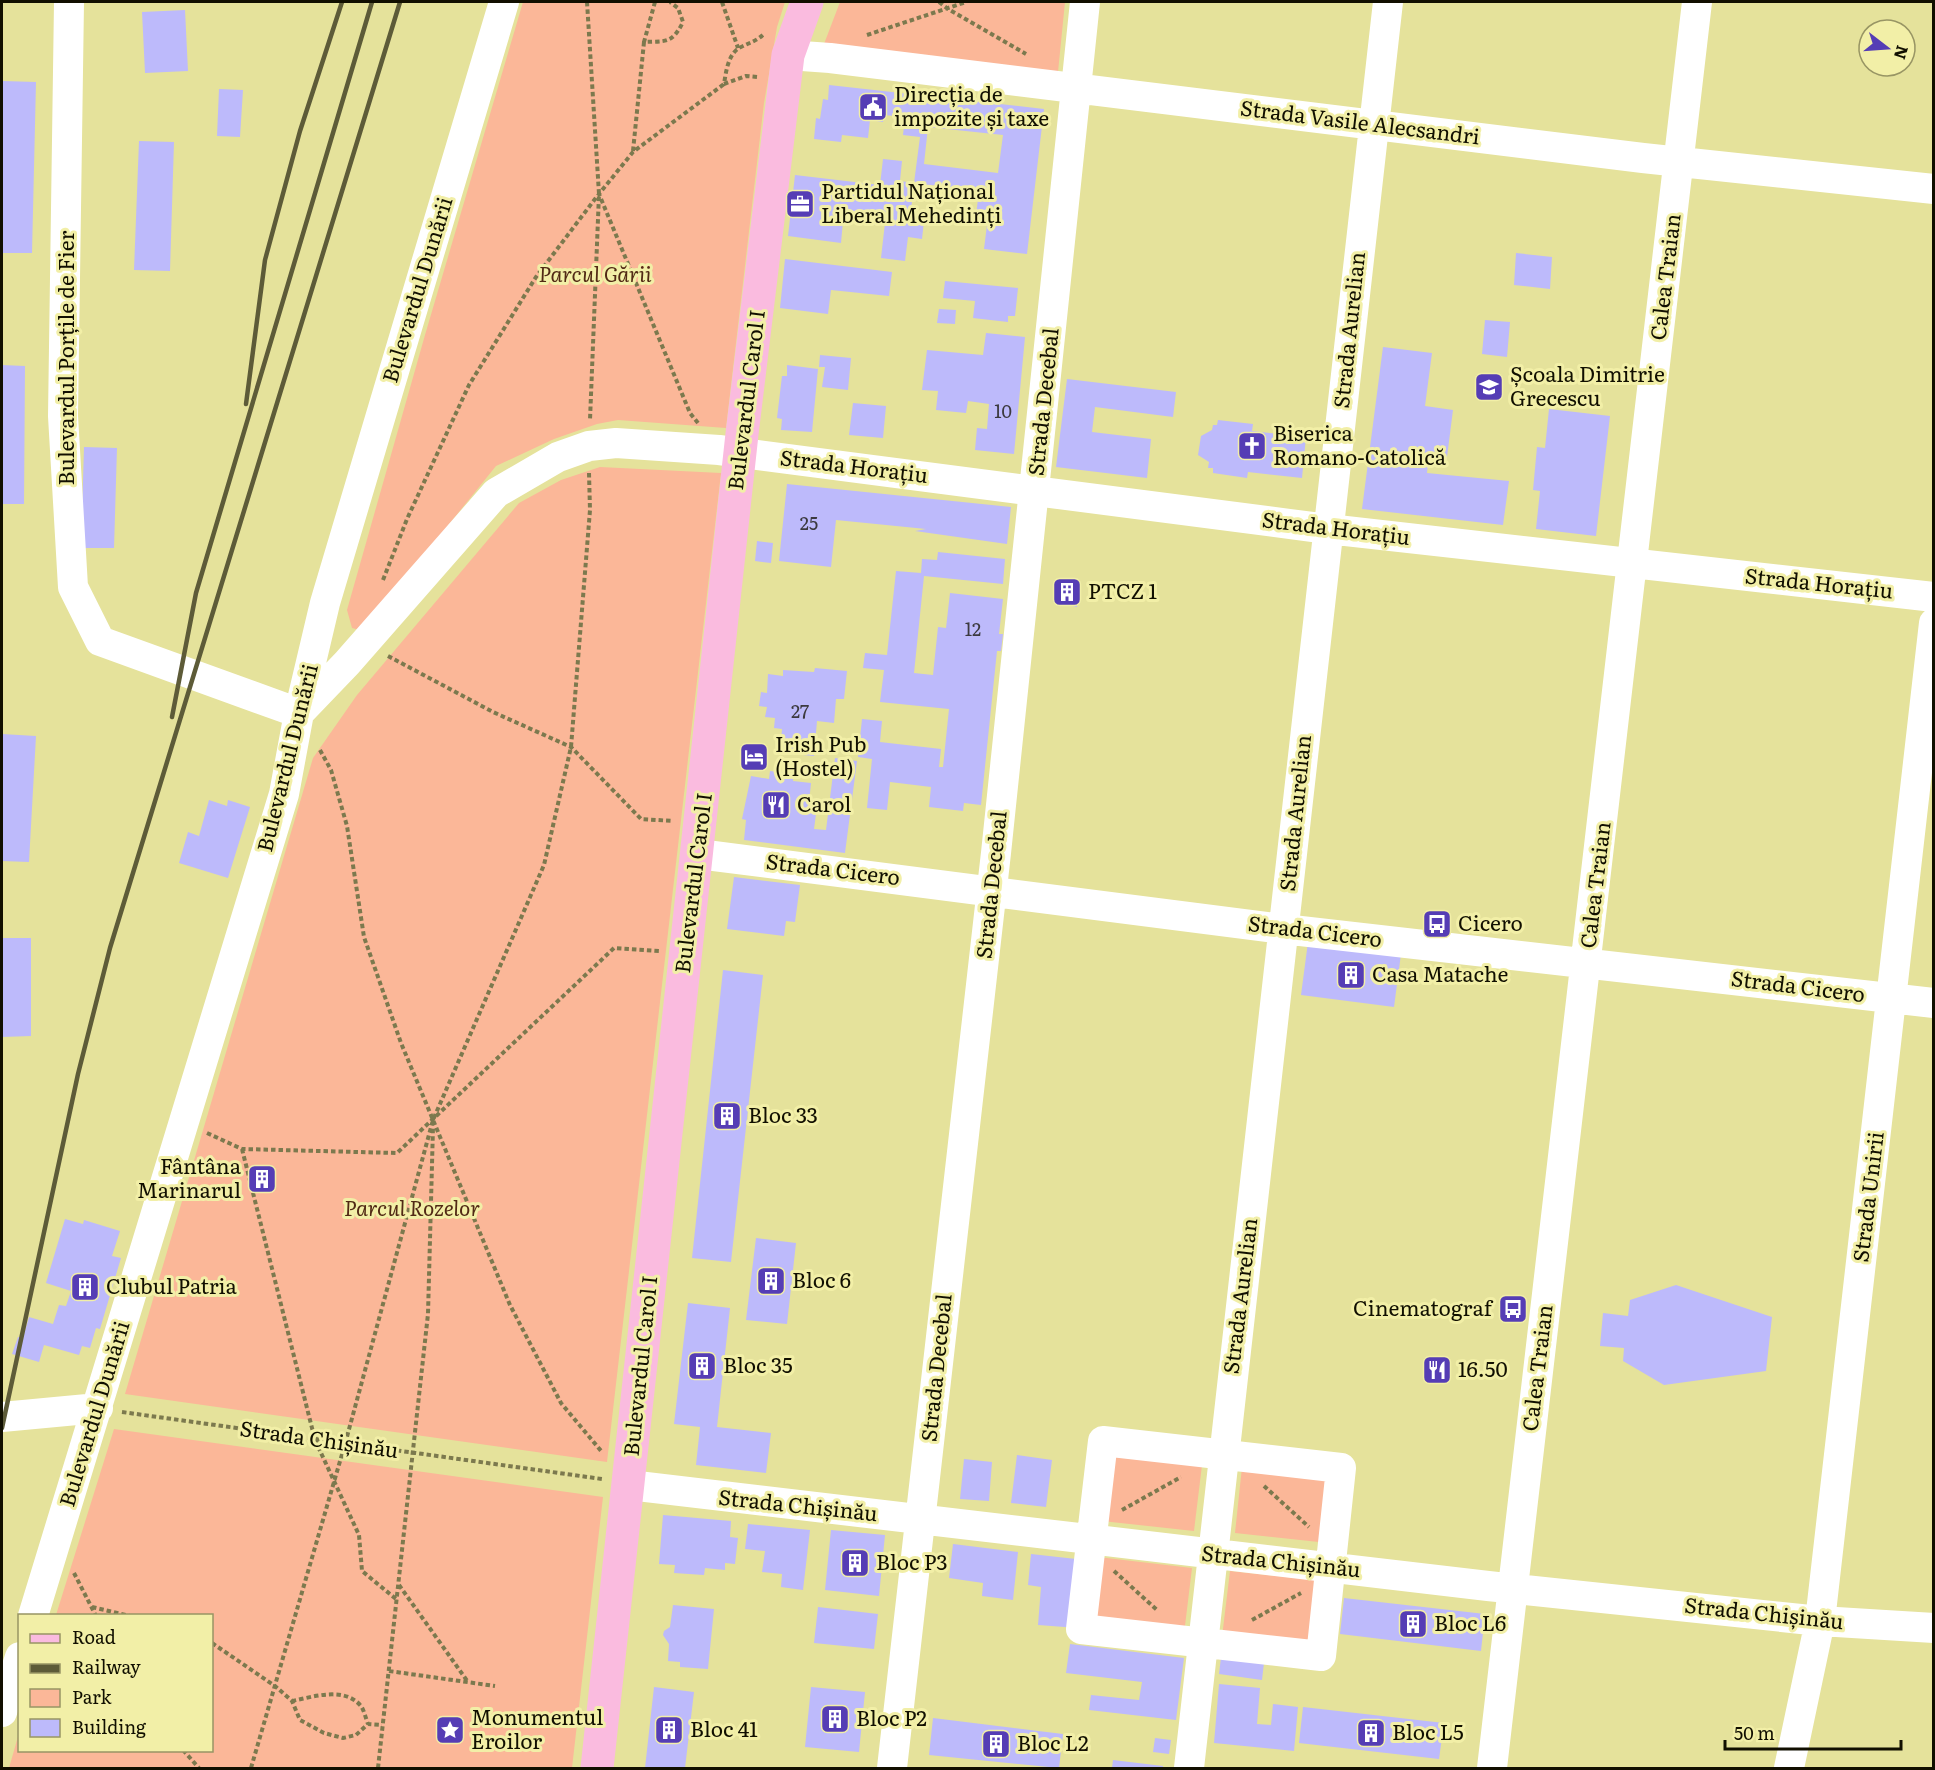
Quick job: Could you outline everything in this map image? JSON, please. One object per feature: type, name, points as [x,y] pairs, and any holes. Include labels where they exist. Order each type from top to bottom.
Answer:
[{"type":"main road","name":"Bulevardul Carol I","points":[[597,1768],[699,838],[729,451],[788,55],[807,2]]},
{"type":"street","name":"Bulevardul Porțile de Fier","points":[[69,2],[63,416],[73,587],[100,640],[138,656],[299,713]]},
{"type":"street","name":"Bulevardul Dunării","points":[[34,1614],[98,1408],[182,1121],[284,794],[299,713],[326,603],[504,2]]},
{"type":"street","name":"Strada Decebal","points":[[892,1768],[992,890],[1085,2]]},
{"type":"street","name":"Strada Aurelian","points":[[1189,1768],[1210,1645],[1213,1556],[1223,1455],[1388,2]]},
{"type":"street","name":"Calea Traian","points":[[1492,1768],[1697,2]]},
{"type":"street","name":"Strada Vasile Alecsandri","points":[[788,55],[1679,162],[1934,189]]},
{"type":"street","name":"Strada Horațiu","points":[[299,713],[496,493],[558,456],[589,446],[616,443],[729,451],[1328,529],[1934,597]]},
{"type":"street","name":"Strada Unirii","points":[[1789,1768],[1820,1621],[1934,624]]},
{"type":"street","name":"Strada Cicero","points":[[699,838],[992,890],[1283,929],[1934,1003]]},
{"type":"street","points":[[2,1417],[98,1408]]},
{"type":"street","points":[[1103,1442],[1223,1455],[1341,1468],[1321,1656],[1081,1629],[1103,1442]]},
{"type":"street","name":"Strada Chișinău","points":[[629,1485],[1092,1537],[1213,1556],[1330,1562],[1513,1588],[1820,1621],[1934,1628]]},
{"type":"street","points":[[2,1712],[18,1663]]},
{"type":"path","points":[[587,2],[599,194],[591,412]]},
{"type":"path","points":[[633,152],[644,42],[655,2]]},
{"type":"path","points":[[644,42],[666,42],[677,34],[683,22],[678,8],[670,2]]},
{"type":"path","points":[[722,2],[738,48]]},
{"type":"path","points":[[939,2],[1028,55]]},
{"type":"path","points":[[857,38],[966,2]]},
{"type":"path","points":[[724,84],[729,61],[738,48],[757,41],[770,28]]},
{"type":"path","points":[[381,586],[407,519],[469,385],[536,277],[633,152],[724,84],[746,76],[757,77]]},
{"type":"path","points":[[599,194],[690,413],[729,451]]},
{"type":"path","points":[[251,1768],[335,1480],[433,1120],[544,865],[572,747],[590,510],[589,446]]},
{"type":"path","points":[[364,643],[493,712],[572,747],[641,819],[699,838]]},
{"type":"path","points":[[299,713],[331,770],[347,826],[364,937],[401,1043],[510,1305],[561,1403],[629,1485]]},
{"type":"path","points":[[182,1121],[242,1149],[397,1153],[614,948],[685,953]]},
{"type":"path","points":[[378,1768],[428,1314],[433,1120]]},
{"type":"path","points":[[242,1149],[315,1440],[359,1535],[362,1571],[397,1600]]},
{"type":"path","name":"Strada Chișinău","points":[[98,1408],[413,1454],[576,1475]]},
{"type":"path","points":[[1158,1611],[1092,1537],[1102,1521],[1223,1455],[1242,1467],[1330,1562],[1210,1645]]},
{"type":"path","points":[[57,1540],[95,1614]]},
{"type":"path","points":[[399,1584],[468,1682]]},
{"type":"path","points":[[92,1607],[122,1614]]},
{"type":"path","points":[[213,1644],[275,1686],[292,1701],[300,1720],[324,1733],[343,1738],[356,1735],[368,1724],[382,1725]]},
{"type":"path","points":[[389,1671],[495,1686]]},
{"type":"path","points":[[292,1701],[333,1693],[361,1706],[368,1724]]},
{"type":"path","points":[[185,1752],[199,1768]]},
{"type":"green space","name":"Parcul Gării","points":[[523,2],[785,2],[777,27],[764,103],[726,428],[618,420],[597,424],[554,439],[496,466],[363,631],[352,628],[347,610]]},
{"type":"green space","points":[[840,2],[1065,2],[1058,72],[824,44]]},
{"type":"green space","name":"Parcul Rozelor","points":[[600,467],[721,473],[607,1462],[125,1394],[313,758],[357,695],[519,503],[561,480]]},
{"type":"green space","points":[[114,1429],[603,1497],[572,1768],[9,1768],[18,1736],[18,1752],[213,1752],[213,1614],[56,1614]]},
{"type":"green space","points":[[1109,1454],[1202,1465],[1194,1531],[1102,1521]]},
{"type":"green space","points":[[1242,1467],[1336,1477],[1328,1543],[1235,1533]]},
{"type":"green space","points":[[1098,1557],[1192,1568],[1184,1634],[1091,1624]]},
{"type":"green space","points":[[1230,1571],[1323,1581],[1315,1648],[1222,1637]]},
{"type":"building","points":[[185,10],[188,71],[145,73],[142,12]]},
{"type":"building","points":[[3,81],[36,82],[32,253],[2,253]]},
{"type":"building","points":[[829,85],[1044,109],[1027,254],[984,249],[988,217],[976,215],[979,191],[914,183],[920,137],[903,135],[905,117],[884,115],[883,122],[870,120],[868,138],[842,135],[841,142],[814,139],[816,118],[820,119],[823,99],[828,100]],"holes":[[[928,127],[1003,135],[998,173],[924,164]]]},
{"type":"building","points":[[219,89],[243,90],[240,137],[217,136]]},
{"type":"building","points":[[139,141],[174,142],[170,271],[134,270]]},
{"type":"building","points":[[883,159],[902,161],[900,181],[914,183],[910,219],[924,221],[922,239],[908,237],[905,261],[881,258],[886,214],[876,212],[875,225],[843,221],[841,243],[788,236],[795,175],[880,185]]},
{"type":"building","points":[[1516,253],[1552,257],[1550,289],[1514,285]]},
{"type":"building","points":[[785,259],[892,272],[889,296],[831,290],[828,314],[780,308]]},
{"type":"building","points":[[945,281],[1018,288],[1015,316],[1008,316],[1008,322],[973,318],[975,301],[943,298]]},
{"type":"building","points":[[939,309],[956,310],[955,324],[937,323]]},
{"type":"building","points":[[1485,320],[1510,322],[1507,357],[1482,354]]},
{"type":"building","points":[[986,333],[1025,337],[1014,454],[975,450],[977,428],[987,429],[989,404],[968,401],[966,413],[936,410],[938,391],[922,390],[927,350],[983,355]]},
{"type":"building","points":[[1383,347],[1432,353],[1425,406],[1453,410],[1447,457],[1429,455],[1427,473],[1509,481],[1503,525],[1362,509]]},
{"type":"building","points":[[820,355],[851,358],[848,390],[822,387],[825,367],[819,367]]},
{"type":"building","points":[[2,365],[25,366],[24,504],[2,504]]},
{"type":"building","points":[[787,365],[818,369],[812,432],[781,430],[782,419],[777,418],[782,376],[787,376]]},
{"type":"building","points":[[1067,379],[1176,392],[1173,417],[1095,407],[1092,432],[1151,439],[1147,478],[1056,467]]},
{"type":"building","points":[[853,403],[886,406],[883,438],[849,435]]},
{"type":"building","points":[[1549,409],[1610,416],[1596,536],[1536,529],[1540,491],[1533,490],[1537,447],[1545,448]]},
{"type":"building","name":"Biserica Romano-Catolică","points":[[1218,420],[1253,424],[1252,431],[1306,437],[1302,478],[1248,472],[1247,478],[1213,473],[1213,468],[1208,468],[1209,462],[1198,455],[1201,436],[1212,430]]},
{"type":"building","points":[[84,447],[117,448],[114,548],[81,548]]},
{"type":"building","points":[[787,484],[1011,507],[1007,544],[915,531],[926,529],[836,520],[831,567],[779,561]]},
{"type":"building","points":[[757,541],[773,543],[771,563],[755,561]]},
{"type":"building","points":[[938,552],[1005,559],[1003,584],[924,576],[914,673],[933,675],[938,627],[946,628],[950,593],[1003,599],[999,634],[1003,634],[1001,651],[997,651],[981,805],[964,803],[963,811],[929,807],[931,787],[890,782],[887,810],[867,808],[872,759],[858,757],[862,719],[882,721],[880,742],[941,749],[939,767],[943,767],[949,709],[880,702],[884,670],[863,668],[865,653],[887,655],[896,571],[921,573],[922,559],[937,560]]},
{"type":"building","name":"PTCZ 1","points":[[1056,580],[1080,582],[1077,607],[1053,602]]},
{"type":"building","points":[[815,668],[847,671],[844,699],[836,699],[834,723],[817,721],[814,756],[780,753],[782,729],[774,728],[775,718],[765,717],[767,707],[759,706],[761,692],[767,693],[768,674],[783,676],[783,670],[814,672]]},
{"type":"building","points":[[2,734],[36,736],[29,862],[2,861]]},
{"type":"building","name":"Carol","points":[[835,758],[857,761],[845,853],[744,840],[746,820],[742,819],[751,776],[769,779],[770,771],[794,774],[793,781],[811,783],[808,812],[816,814],[814,829],[826,830]]},
{"type":"building","points":[[209,800],[227,806],[228,800],[250,807],[228,878],[179,863],[188,832],[199,836]]},
{"type":"building","points":[[734,877],[800,885],[795,922],[786,921],[784,936],[727,929]]},
{"type":"building","points":[[2,938],[31,938],[31,1036],[2,1037]]},
{"type":"building","name":"Casa Matache","points":[[1308,942],[1401,954],[1394,1007],[1301,995]]},
{"type":"building","name":"Bloc 33","points":[[723,970],[763,975],[731,1262],[692,1258]]},
{"type":"building","name":"Fântâna Marinarul","points":[[262,1169],[272,1180],[261,1190],[251,1179]]},
{"type":"building","name":"Clubul Patria","points":[[65,1219],[83,1224],[84,1220],[120,1231],[112,1256],[121,1258],[100,1329],[96,1328],[90,1348],[82,1346],[79,1355],[44,1345],[39,1362],[12,1354],[18,1337],[23,1338],[29,1317],[53,1324],[59,1305],[66,1306],[71,1291],[46,1283]]},
{"type":"building","name":"Bloc 6","points":[[756,1238],[796,1243],[787,1324],[746,1320]]},
{"type":"building","points":[[1676,1285],[1772,1317],[1766,1371],[1664,1385],[1623,1361],[1624,1348],[1600,1346],[1603,1313],[1628,1316],[1630,1300]]},
{"type":"building","name":"Bloc 35","points":[[688,1303],[730,1308],[717,1427],[771,1433],[766,1473],[696,1465],[700,1427],[674,1424]]},
{"type":"building","points":[[1017,1455],[1052,1460],[1046,1507],[1011,1503]]},
{"type":"building","points":[[964,1459],[992,1462],[989,1501],[960,1499]]},
{"type":"building","points":[[663,1515],[731,1521],[730,1537],[738,1538],[735,1564],[725,1563],[725,1570],[705,1568],[704,1575],[674,1573],[675,1565],[659,1564]]},
{"type":"building","points":[[748,1524],[810,1530],[803,1590],[781,1587],[782,1574],[762,1572],[765,1551],[745,1549]]},
{"type":"building","name":"Bloc P3","points":[[831,1530],[885,1535],[879,1596],[825,1590]]},
{"type":"building","points":[[953,1544],[1018,1552],[1013,1600],[982,1596],[983,1583],[949,1578]]},
{"type":"building","points":[[1031,1554],[1085,1560],[1078,1628],[1038,1625],[1041,1587],[1028,1585]]},
{"type":"building","name":"Bloc L6","points":[[1344,1598],[1485,1614],[1481,1651],[1340,1634]]},
{"type":"building","points":[[673,1605],[714,1609],[708,1669],[680,1667],[680,1662],[668,1661],[669,1644],[663,1635],[664,1631],[670,1627]]},
{"type":"building","points":[[818,1607],[878,1614],[874,1649],[814,1643]]},
{"type":"building","points":[[1070,1644],[1184,1658],[1176,1720],[1089,1710],[1091,1695],[1139,1700],[1142,1682],[1066,1673]]},
{"type":"building","points":[[1222,1649],[1265,1654],[1262,1680],[1219,1674]]},
{"type":"building","points":[[1219,1684],[1260,1688],[1257,1724],[1271,1725],[1273,1704],[1298,1707],[1294,1751],[1214,1743]]},
{"type":"building","name":"Bloc 41","points":[[654,1687],[694,1692],[685,1768],[645,1768]]},
{"type":"building","name":"Bloc P2","points":[[811,1687],[865,1692],[859,1752],[805,1747]]},
{"type":"building","name":"Bloc L5","points":[[1303,1707],[1444,1723],[1439,1759],[1299,1743]]},
{"type":"building","name":"Bloc L2","points":[[933,1718],[1063,1734],[1059,1768],[929,1755]]},
{"type":"building","points":[[1155,1738],[1171,1740],[1169,1754],[1153,1752]]},
{"type":"building","points":[[1113,1760],[1163,1766],[1163,1768],[1112,1768]]},
{"type":"railway","points":[[246,404],[265,260],[300,131],[342,2]]},
{"type":"railway","points":[[172,717],[196,593],[372,2]]},
{"type":"railway","points":[[2,1428],[78,1074],[110,948],[400,2]]},
{"type":"place","name":"Direcția de impozite și taxe","points":[[873,107]]},
{"type":"place","name":"Partidul Național Liberal Mehedinți","points":[[800,204]]},
{"type":"place","name":"Școala Dimitrie Grecescu","points":[[1489,387]]},
{"type":"place","name":"Biserica Romano-Catolică","points":[[1252,446]]},
{"type":"place","name":"PTCZ 1","points":[[1067,592]]},
{"type":"place","name":"Irish Pub (Hostel)","points":[[754,757]]},
{"type":"place","name":"Carol","points":[[776,805]]},
{"type":"place","name":"Cicero","points":[[1437,924]]},
{"type":"place","name":"Casa Matache","points":[[1351,975]]},
{"type":"place","name":"Bloc 33","points":[[727,1116]]},
{"type":"place","name":"Fântâna Marinarul","points":[[262,1179]]},
{"type":"place","name":"Bloc 6","points":[[771,1281]]},
{"type":"place","name":"Clubul Patria","points":[[85,1287]]},
{"type":"place","name":"Cinematograf","points":[[1513,1309]]},
{"type":"place","name":"Bloc 35","points":[[702,1366]]},
{"type":"place","name":"16.50","points":[[1437,1370]]},
{"type":"place","name":"Bloc P3","points":[[855,1563]]},
{"type":"place","name":"Bloc L6","points":[[1413,1624]]},
{"type":"place","name":"Bloc P2","points":[[835,1719]]},
{"type":"place","name":"Monumentul Eroilor","points":[[450,1730]]},
{"type":"place","name":"Bloc 41","points":[[669,1730]]},
{"type":"place","name":"Bloc L5","points":[[1371,1733]]},
{"type":"place","name":"Bloc L2","points":[[996,1744]]}]
